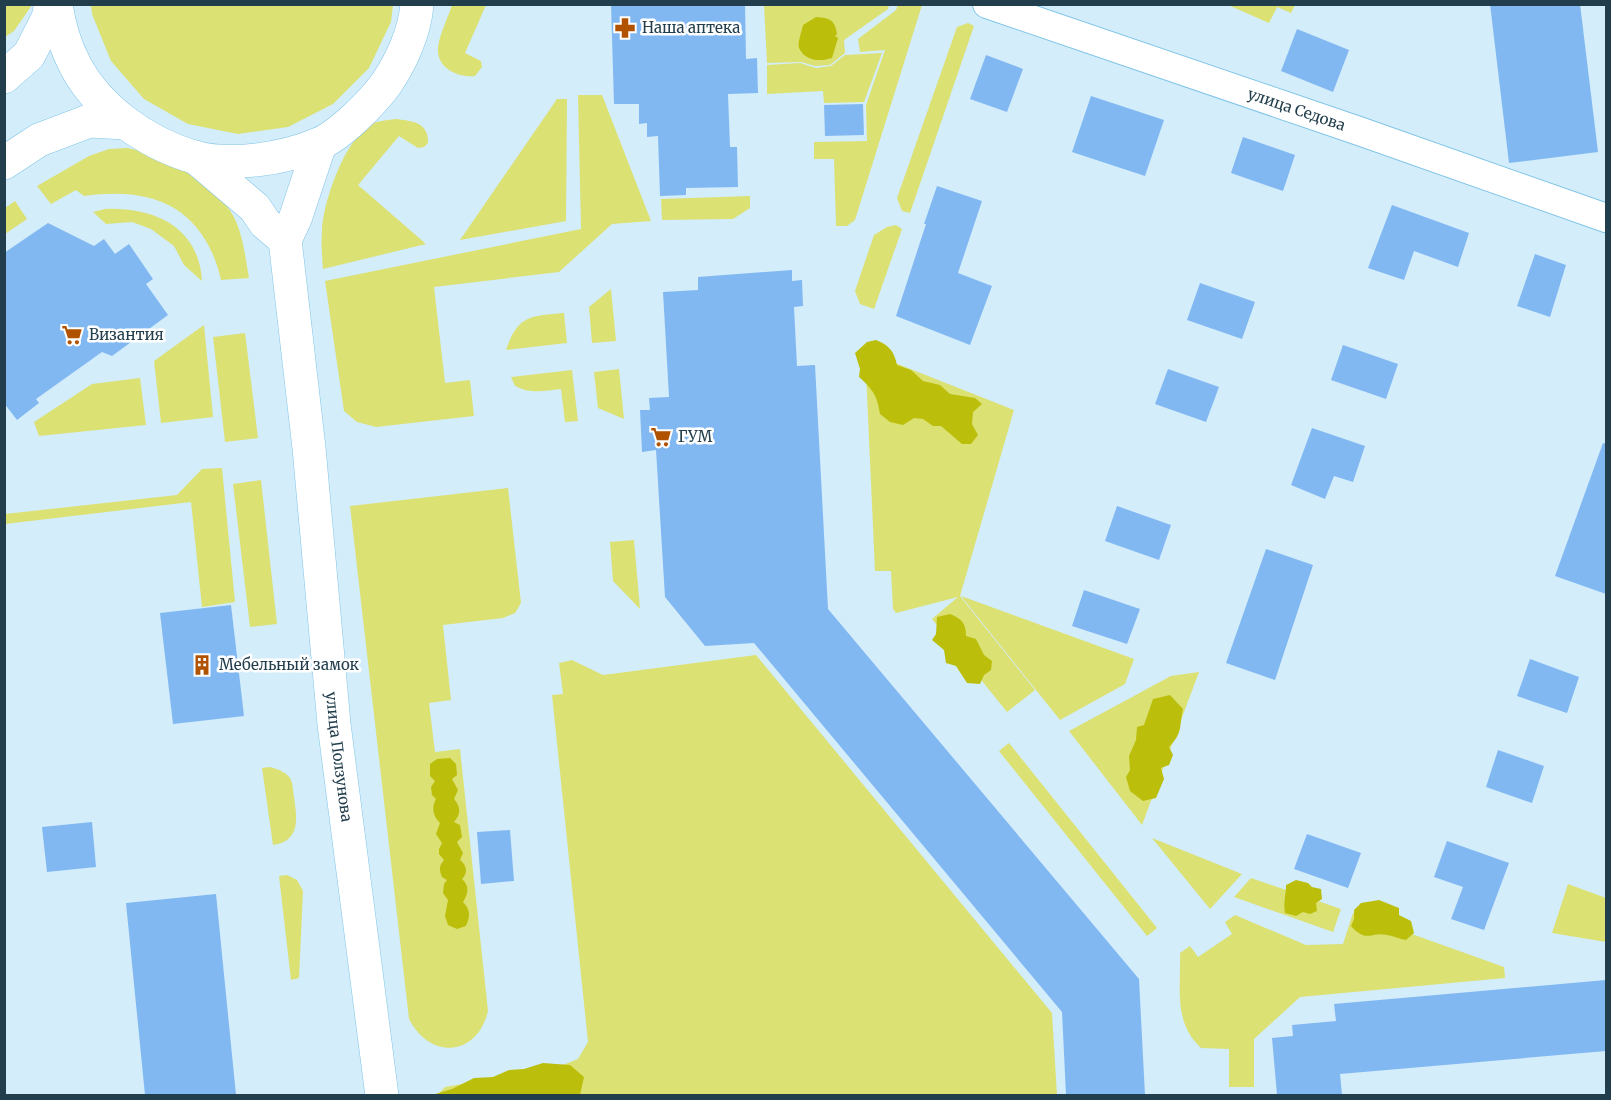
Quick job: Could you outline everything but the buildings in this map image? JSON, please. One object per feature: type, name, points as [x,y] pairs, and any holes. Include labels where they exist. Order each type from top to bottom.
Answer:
[{"type":"main road","points":[[4,78],[29,55],[48,18],[51,4]]},
{"type":"main road","points":[[56,4],[60,28],[75,65],[97,98],[126,123],[159,143],[195,157],[233,162],[272,158],[320,144],[365,109],[392,74],[408,43],[417,4]]},
{"type":"main road","points":[[4,163],[39,140],[89,121],[126,123]]},
{"type":"main road","points":[[195,157],[255,208],[265,223],[285,240],[296,219],[320,144]]},
{"type":"main road","name":"улица Ползунова","points":[[285,240],[309,448],[334,724],[382,1095]]},
{"type":"street","name":"улица Седова","points":[[987,4],[1338,123],[1606,218]]},
{"type":"green space","points":[[5,4],[32,5],[14,31],[5,37]]},
{"type":"green space","points":[[91,4],[393,5],[391,22],[369,68],[333,104],[288,127],[238,134],[188,124],[144,99],[111,61],[92,14]]},
{"type":"green space","points":[[452,5],[486,5],[465,53],[481,61],[482,67],[475,76],[462,75],[449,70],[444,66],[438,54],[440,36]]},
{"type":"green space","points":[[764,5],[889,5],[888,9],[844,40],[845,53],[830,65],[815,66],[801,62],[767,63]]},
{"type":"green space","points":[[898,5],[922,5],[855,220],[847,226],[836,226],[834,159],[814,159],[814,142],[867,141],[866,105],[885,50],[860,52],[858,39],[896,10]]},
{"type":"green space","points":[[1228,5],[1295,5],[1291,13],[1277,7],[1269,23]]},
{"type":"green space","points":[[968,23],[974,26],[910,213],[902,211],[897,198],[957,27]]},
{"type":"green space","points":[[882,53],[864,102],[824,103],[823,91],[767,94],[767,65],[800,63],[816,68],[831,66],[845,55]]},
{"type":"green space","points":[[578,95],[602,95],[651,221],[612,224],[559,272],[434,287],[445,383],[470,380],[474,416],[376,427],[357,422],[344,411],[325,281],[581,229]]},
{"type":"green space","points":[[557,99],[567,99],[566,221],[460,240]]},
{"type":"green space","points":[[395,119],[418,124],[426,131],[428,143],[418,148],[399,136],[358,185],[426,244],[323,269],[323,219],[337,172],[362,131],[380,121]]},
{"type":"green space","points":[[127,148],[171,162],[199,179],[222,200],[238,227],[249,278],[221,280],[213,255],[202,235],[188,219],[172,207],[153,199],[132,195],[84,196],[76,190],[51,204],[37,186],[89,156],[109,149]]},
{"type":"green space","points":[[750,196],[750,208],[733,219],[662,220],[661,199]]},
{"type":"green space","points":[[15,201],[27,219],[5,234],[5,208]]},
{"type":"green space","points":[[105,209],[140,212],[171,224],[183,234],[192,247],[199,262],[202,281],[184,265],[174,246],[151,229],[132,222],[106,224],[93,212]]},
{"type":"green space","points":[[896,225],[902,229],[874,309],[860,304],[855,291],[874,235],[887,227]]},
{"type":"green space","points":[[611,289],[616,341],[592,343],[589,307]]},
{"type":"green space","points":[[564,313],[567,343],[506,350],[515,330],[527,320],[542,315]]},
{"type":"green space","points":[[204,325],[213,417],[161,423],[154,361]]},
{"type":"green space","points":[[245,333],[258,438],[225,442],[213,337]]},
{"type":"green space","points":[[865,351],[1014,410],[960,596],[1035,690],[1007,712],[932,619],[958,597],[896,613],[893,609],[891,571],[875,571]]},
{"type":"green space","points":[[619,369],[624,419],[598,408],[594,372]]},
{"type":"green space","points":[[572,370],[578,421],[565,422],[561,389],[527,390],[515,386],[511,377]]},
{"type":"green space","points":[[140,378],[146,425],[39,436],[34,422],[92,384]]},
{"type":"green space","points":[[222,468],[235,602],[202,607],[191,502],[5,524],[5,514],[177,495],[202,469]]},
{"type":"green space","points":[[261,480],[277,624],[250,627],[233,484]]},
{"type":"green space","points":[[508,488],[521,603],[515,613],[503,618],[443,625],[451,700],[429,703],[435,752],[460,749],[488,1011],[482,1026],[464,1045],[452,1048],[440,1047],[429,1042],[409,1019],[350,506]]},
{"type":"green space","points":[[634,540],[640,609],[613,581],[610,542]]},
{"type":"green space","points":[[961,596],[1134,659],[1125,684],[1060,720]]},
{"type":"green space","points":[[756,655],[1052,1013],[1057,1095],[436,1096],[445,1087],[558,1067],[578,1059],[588,1042],[552,695],[563,694],[559,663],[572,660],[603,675]]},
{"type":"green space","points":[[1199,672],[1142,825],[1069,731],[1171,676]]},
{"type":"green space","points":[[1009,743],[1157,928],[1147,936],[999,751]]},
{"type":"green space","points":[[270,767],[284,772],[290,778],[296,813],[293,834],[282,843],[273,845],[262,768]]},
{"type":"green space","points":[[1152,838],[1242,874],[1210,909]]},
{"type":"green space","points":[[287,875],[297,880],[303,891],[299,978],[291,980],[279,876]]},
{"type":"green space","points":[[1251,878],[1341,909],[1333,932],[1234,897]]},
{"type":"green space","points":[[1568,884],[1606,898],[1606,942],[1552,933]]},
{"type":"green space","points":[[1353,913],[1504,967],[1505,978],[1300,997],[1254,1039],[1254,1087],[1229,1087],[1229,1049],[1201,1048],[1186,1027],[1180,1004],[1180,953],[1190,946],[1198,957],[1232,934],[1225,922],[1235,915],[1306,945],[1343,944]]},
{"type":"shaded area","points":[[816,17],[828,19],[835,26],[837,34],[835,36],[838,38],[832,58],[823,60],[809,58],[799,48],[803,25]]},
{"type":"shaded area","points":[[876,340],[890,349],[897,365],[911,370],[923,381],[940,385],[950,394],[975,398],[982,404],[973,412],[972,424],[978,435],[971,444],[962,444],[941,426],[933,426],[923,419],[914,418],[903,425],[890,422],[880,414],[874,393],[859,377],[860,369],[855,353],[867,342]]},
{"type":"shaded area","points":[[950,614],[963,622],[966,636],[976,639],[984,655],[992,661],[991,670],[984,675],[980,684],[967,683],[956,666],[946,663],[944,650],[932,640],[936,634],[937,617]]},
{"type":"shaded area","points":[[1170,695],[1183,709],[1180,730],[1177,738],[1169,747],[1173,755],[1169,765],[1161,768],[1164,779],[1156,798],[1143,801],[1130,791],[1126,777],[1130,770],[1129,756],[1136,740],[1137,727],[1144,725],[1153,699]]},
{"type":"shaded area","points":[[450,758],[456,764],[457,775],[452,779],[458,790],[454,799],[459,810],[454,822],[460,825],[462,837],[457,842],[463,853],[460,860],[466,869],[462,879],[467,890],[463,902],[469,914],[466,926],[457,929],[448,925],[445,916],[448,900],[443,893],[447,880],[442,877],[440,870],[444,860],[439,854],[442,843],[436,834],[440,823],[434,812],[436,799],[432,795],[431,787],[435,781],[430,776],[430,764],[437,759]]},
{"type":"shaded area","points":[[1296,880],[1321,889],[1322,899],[1316,903],[1317,911],[1310,914],[1303,912],[1296,916],[1285,913],[1286,885]]},
{"type":"shaded area","points":[[1379,900],[1399,908],[1399,915],[1411,921],[1414,933],[1406,940],[1382,934],[1365,936],[1351,926],[1354,910],[1361,903]]},
{"type":"shaded area","points":[[543,1063],[570,1065],[584,1077],[580,1095],[432,1095],[452,1089],[474,1078],[493,1077],[509,1070],[524,1069]]},
{"type":"place","name":"Наша аптека","points":[[625,28]]},
{"type":"place","name":"Византия","points":[[72,335]]},
{"type":"place","name":"ГУМ","points":[[661,437]]},
{"type":"place","name":"Мебельный замок","points":[[202,665]]}]
